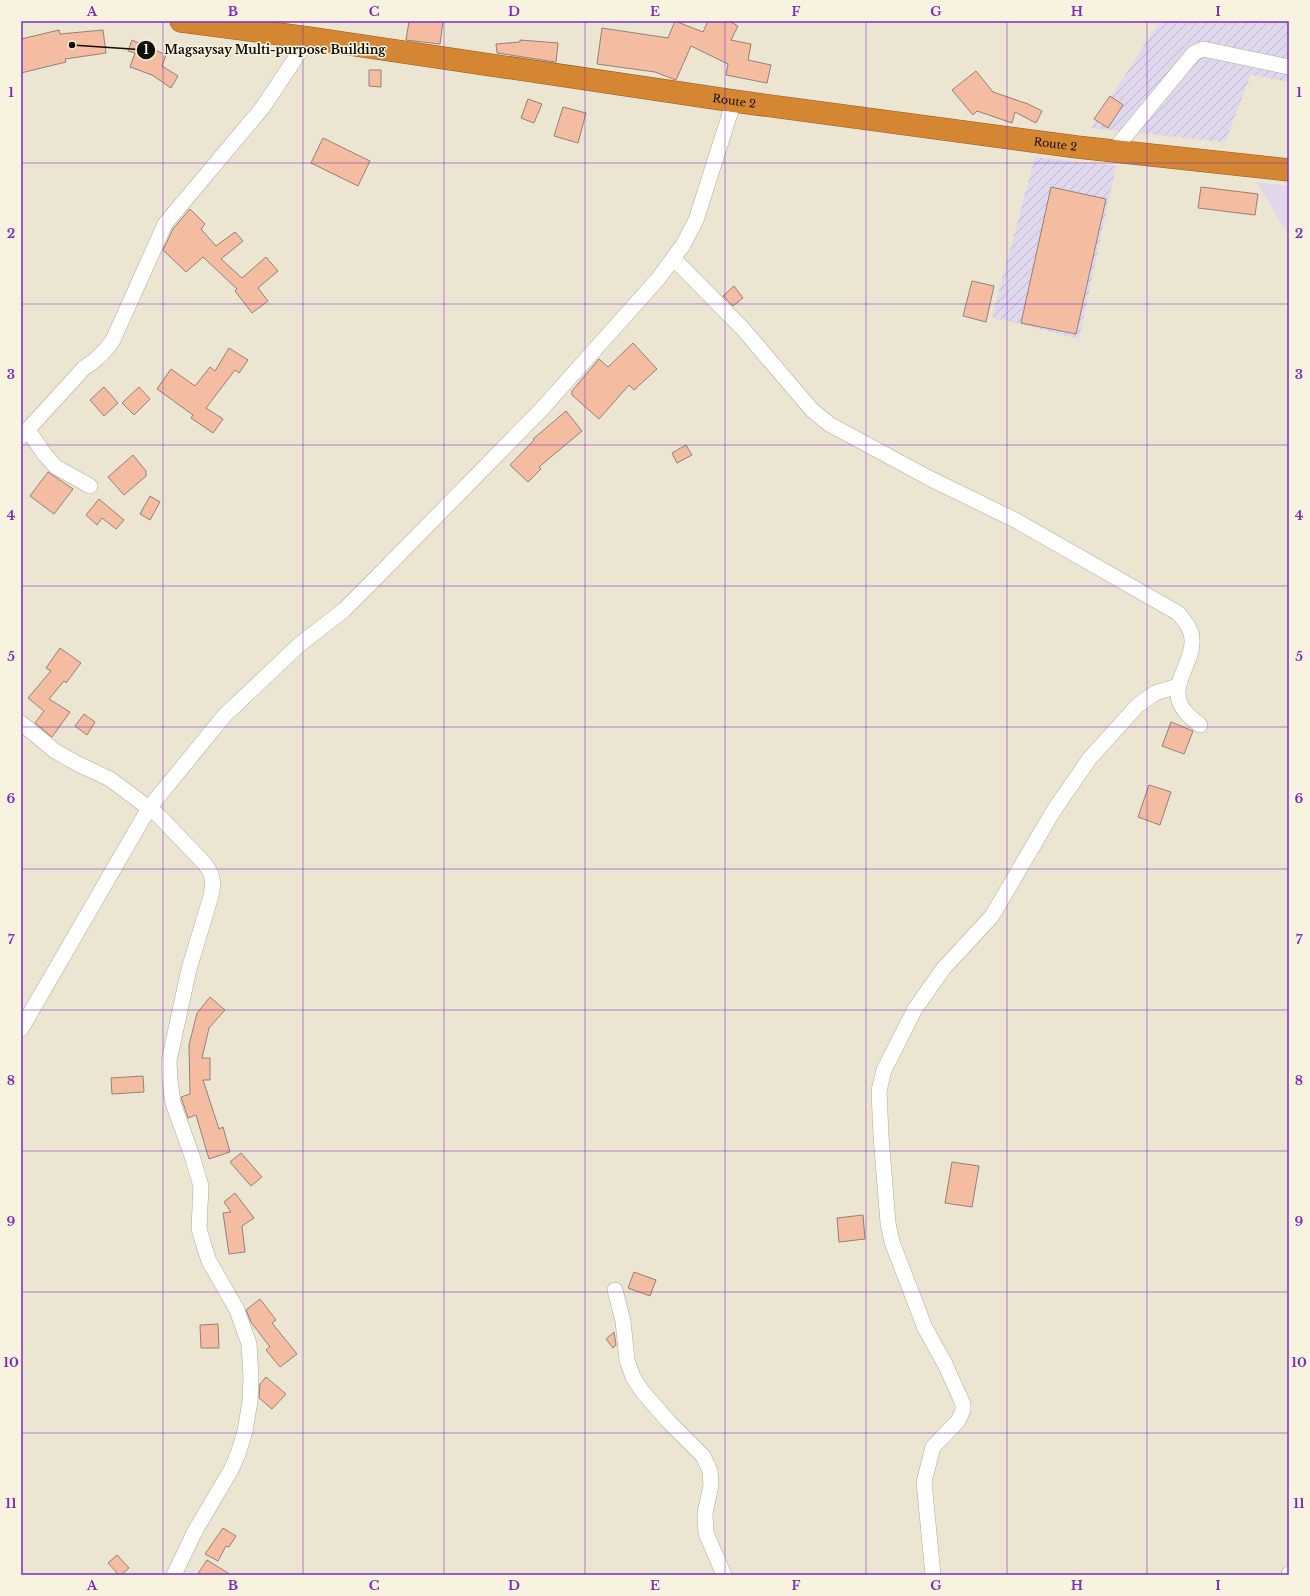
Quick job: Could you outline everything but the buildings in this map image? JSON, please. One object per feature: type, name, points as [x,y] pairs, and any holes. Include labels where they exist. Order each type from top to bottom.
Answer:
[{"type":"highway","name":"Route 2","points":[[181,21],[216,23],[734,101],[1113,151],[1289,170]]},
{"type":"street","points":[[90,486],[56,467],[25,433],[84,368],[105,352],[114,340],[165,224],[262,107],[309,38]]},
{"type":"street","points":[[1113,151],[1194,53],[1203,49],[1289,66]]},
{"type":"street","points":[[21,1029],[149,808],[224,716],[299,645],[344,610],[539,412],[658,279],[683,245],[696,220],[734,101]]},
{"type":"street","points":[[673,258],[743,329],[812,410],[829,424],[928,478],[1014,520],[1178,612],[1191,631],[1192,640],[1188,661],[1178,686],[1184,710],[1200,725]]},
{"type":"street","points":[[933,1575],[924,1482],[933,1447],[958,1422],[963,1410],[963,1404],[945,1364],[925,1328],[892,1242],[888,1223],[880,1136],[879,1091],[884,1070],[909,1020],[928,988],[967,941],[992,916],[1054,810],[1090,758],[1138,706],[1155,693],[1178,686]]},
{"type":"street","points":[[21,723],[55,751],[110,779],[149,808],[205,864],[211,874],[213,883],[211,896],[189,969],[169,1061],[170,1081],[173,1103],[192,1156],[200,1186],[199,1229],[205,1249],[209,1260],[237,1310],[249,1344],[251,1377],[250,1401],[245,1431],[238,1454],[231,1470],[195,1531],[174,1575]]},
{"type":"street","points":[[615,1290],[623,1321],[627,1360],[632,1377],[642,1392],[703,1456],[710,1470],[711,1485],[705,1513],[706,1533],[724,1575]]},
{"type":"shaded area","points":[[1160,21],[1289,21],[1289,82],[1251,75],[1225,142],[1091,128]]},
{"type":"shaded area","points":[[1035,157],[1116,166],[1079,339],[992,317]]},
{"type":"shaded area","points":[[1256,182],[1289,186],[1289,232],[1286,230]]},
{"type":"place","name":"Magsaysay Multi-purpose Building","points":[[72,45]]}]
